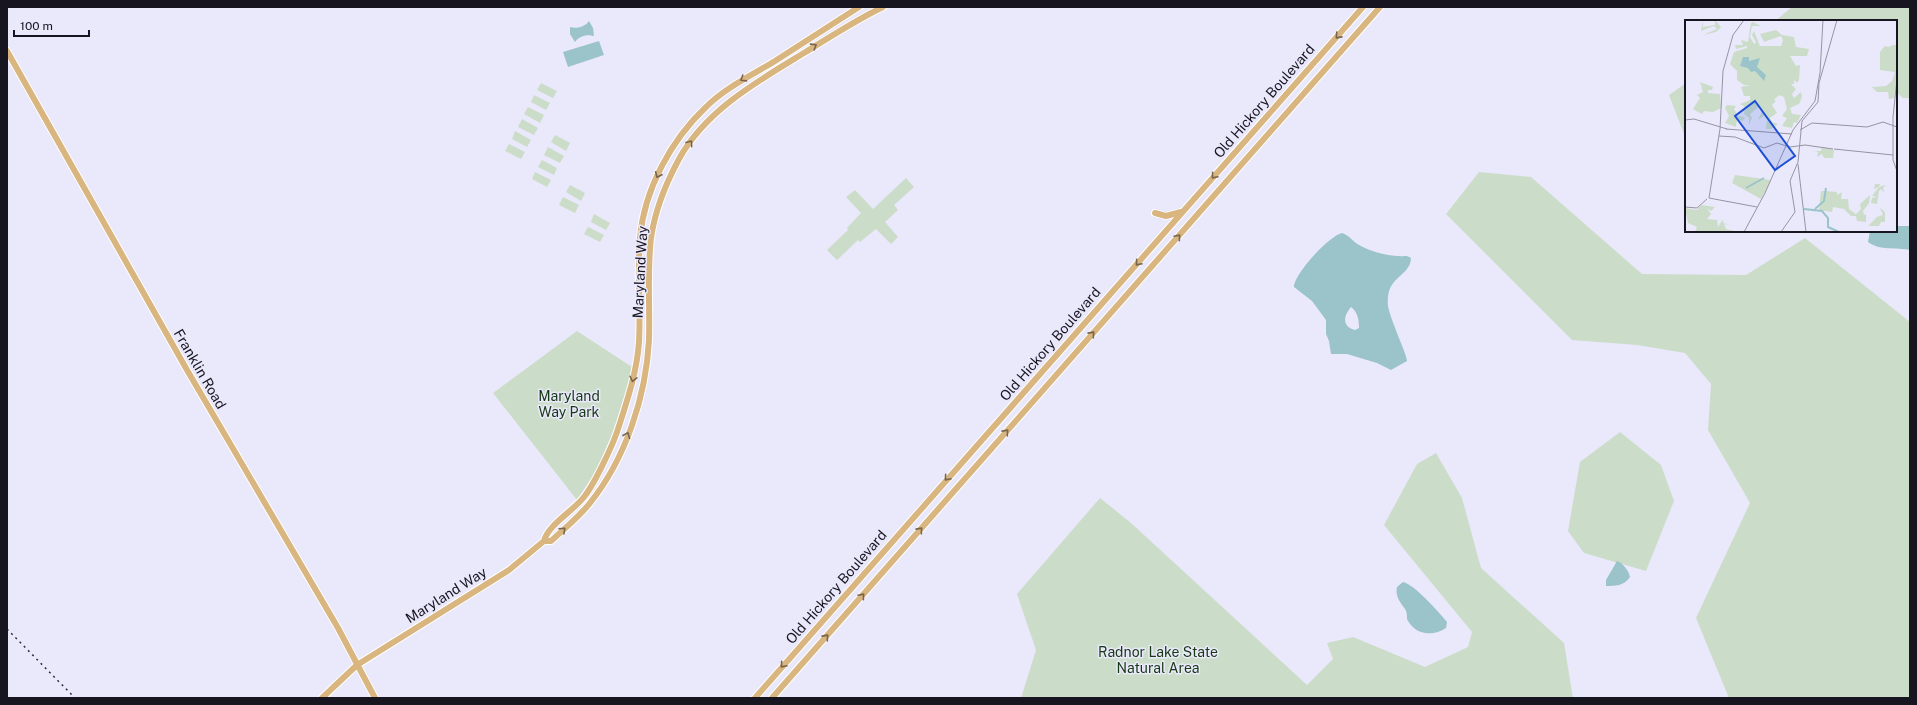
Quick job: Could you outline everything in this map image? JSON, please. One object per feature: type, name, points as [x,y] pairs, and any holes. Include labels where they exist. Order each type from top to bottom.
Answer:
[{"type":"main road","name":"Maryland Way","points":[[322,698],[357,665],[509,570],[544,541],[546,533],[585,496],[618,429],[636,368],[639,341],[640,247],[644,213],[666,160],[686,129],[706,106],[740,81],[777,60],[859,7]]},
{"type":"main road","name":"Maryland Way","points":[[544,541],[551,541],[591,502],[611,471],[628,434],[641,394],[648,341],[651,248],[656,216],[664,189],[680,158],[700,129],[714,115],[745,91],[860,18],[883,7]]},
{"type":"main road","name":"Old Hickory Boulevard","points":[[755,698],[1363,7]]},
{"type":"main road","name":"Old Hickory Boulevard","points":[[772,698],[1380,7]]},
{"type":"main road","name":"Franklin Road","points":[[7,51],[96,212],[335,623],[375,698]]},
{"type":"main road","points":[[777,60],[781,67]]},
{"type":"main road","points":[[706,106],[714,115]]},
{"type":"main road","points":[[1272,111],[1281,119]]},
{"type":"main road","points":[[649,199],[660,203]]},
{"type":"main road","points":[[1155,213],[1166,216],[1184,210]]},
{"type":"main road","points":[[640,247],[651,248]]},
{"type":"main road","points":[[601,466],[611,471]]},
{"type":"green space","points":[[1792,7],[1910,7],[1910,98],[1903,98],[1897,93],[1897,20],[1776,20]]},
{"type":"green space","points":[[541,83],[557,91],[553,98],[537,90]]},
{"type":"green space","points":[[1685,84],[1685,136],[1669,95]]},
{"type":"green space","points":[[534,95],[550,103],[546,110],[531,102]]},
{"type":"green space","points":[[528,107],[544,115],[540,123],[524,114]]},
{"type":"green space","points":[[522,119],[538,128],[534,135],[518,127]]},
{"type":"green space","points":[[515,131],[531,140],[527,147],[512,139]]},
{"type":"green space","points":[[555,135],[570,143],[566,151],[551,142]]},
{"type":"green space","points":[[509,144],[525,152],[521,159],[505,151]]},
{"type":"green space","points":[[548,147],[564,156],[560,163],[544,155]]},
{"type":"green space","points":[[542,160],[557,168],[554,175],[538,167]]},
{"type":"green space","points":[[535,172],[551,180],[547,187],[532,179]]},
{"type":"green space","points":[[1479,172],[1531,177],[1642,274],[1746,275],[1805,238],[1910,322],[1910,698],[1729,698],[1696,618],[1750,503],[1708,430],[1711,384],[1685,353],[1637,345],[1572,340],[1446,214]]},
{"type":"green space","points":[[906,178],[914,187],[894,205],[898,210],[885,222],[898,237],[891,244],[876,229],[860,242],[858,240],[837,260],[827,250],[848,230],[847,228],[861,213],[846,197],[855,190],[873,209]]},
{"type":"green space","points":[[570,185],[585,193],[581,201],[566,192]]},
{"type":"green space","points":[[563,197],[579,205],[575,213],[559,205]]},
{"type":"green space","points":[[594,214],[610,223],[606,230],[591,222]]},
{"type":"green space","points":[[588,227],[604,235],[600,242],[584,234]]},
{"type":"green space","name":"Maryland Way Park","points":[[577,331],[632,367],[624,411],[605,457],[577,500],[493,393]]},
{"type":"green space","points":[[1620,432],[1661,465],[1674,501],[1646,571],[1584,553],[1568,531],[1580,462]]},
{"type":"green space","name":"Radnor Lake State Natural Area","points":[[1436,453],[1462,498],[1481,568],[1564,643],[1573,698],[1021,698],[1036,650],[1017,594],[1100,498],[1131,523],[1307,685],[1333,659],[1327,643],[1353,637],[1425,667],[1468,647],[1472,632],[1384,525],[1417,464]]},
{"type":"shaded area","points":[[589,21],[593,28],[594,36],[583,36],[575,42],[570,34],[570,27],[581,27]]},
{"type":"shaded area","points":[[599,41],[604,55],[568,67],[563,52]]},
{"type":"shaded area","points":[[1897,226],[1910,226],[1910,250],[1883,248],[1868,242],[1870,232],[1897,232]]},
{"type":"shaded area","points":[[1342,233],[1364,248],[1382,254],[1407,256],[1411,258],[1410,265],[1407,270],[1394,282],[1390,288],[1388,296],[1389,312],[1407,358],[1407,361],[1391,370],[1377,363],[1347,354],[1331,354],[1329,341],[1326,334],[1326,320],[1312,301],[1294,287],[1300,274],[1313,256],[1336,236]],"holes":[[[1351,307],[1357,314],[1359,322],[1359,328],[1355,330],[1351,329],[1345,321],[1348,310]]]},
{"type":"shaded area","points":[[1617,561],[1625,567],[1630,577],[1622,584],[1616,586],[1606,586],[1606,580]]},
{"type":"shaded area","points":[[1403,582],[1414,588],[1433,606],[1447,622],[1446,628],[1441,631],[1426,633],[1416,630],[1412,626],[1407,620],[1406,611],[1397,596],[1397,587]]},
{"type":"railway","points":[[7,629],[75,698]]}]
